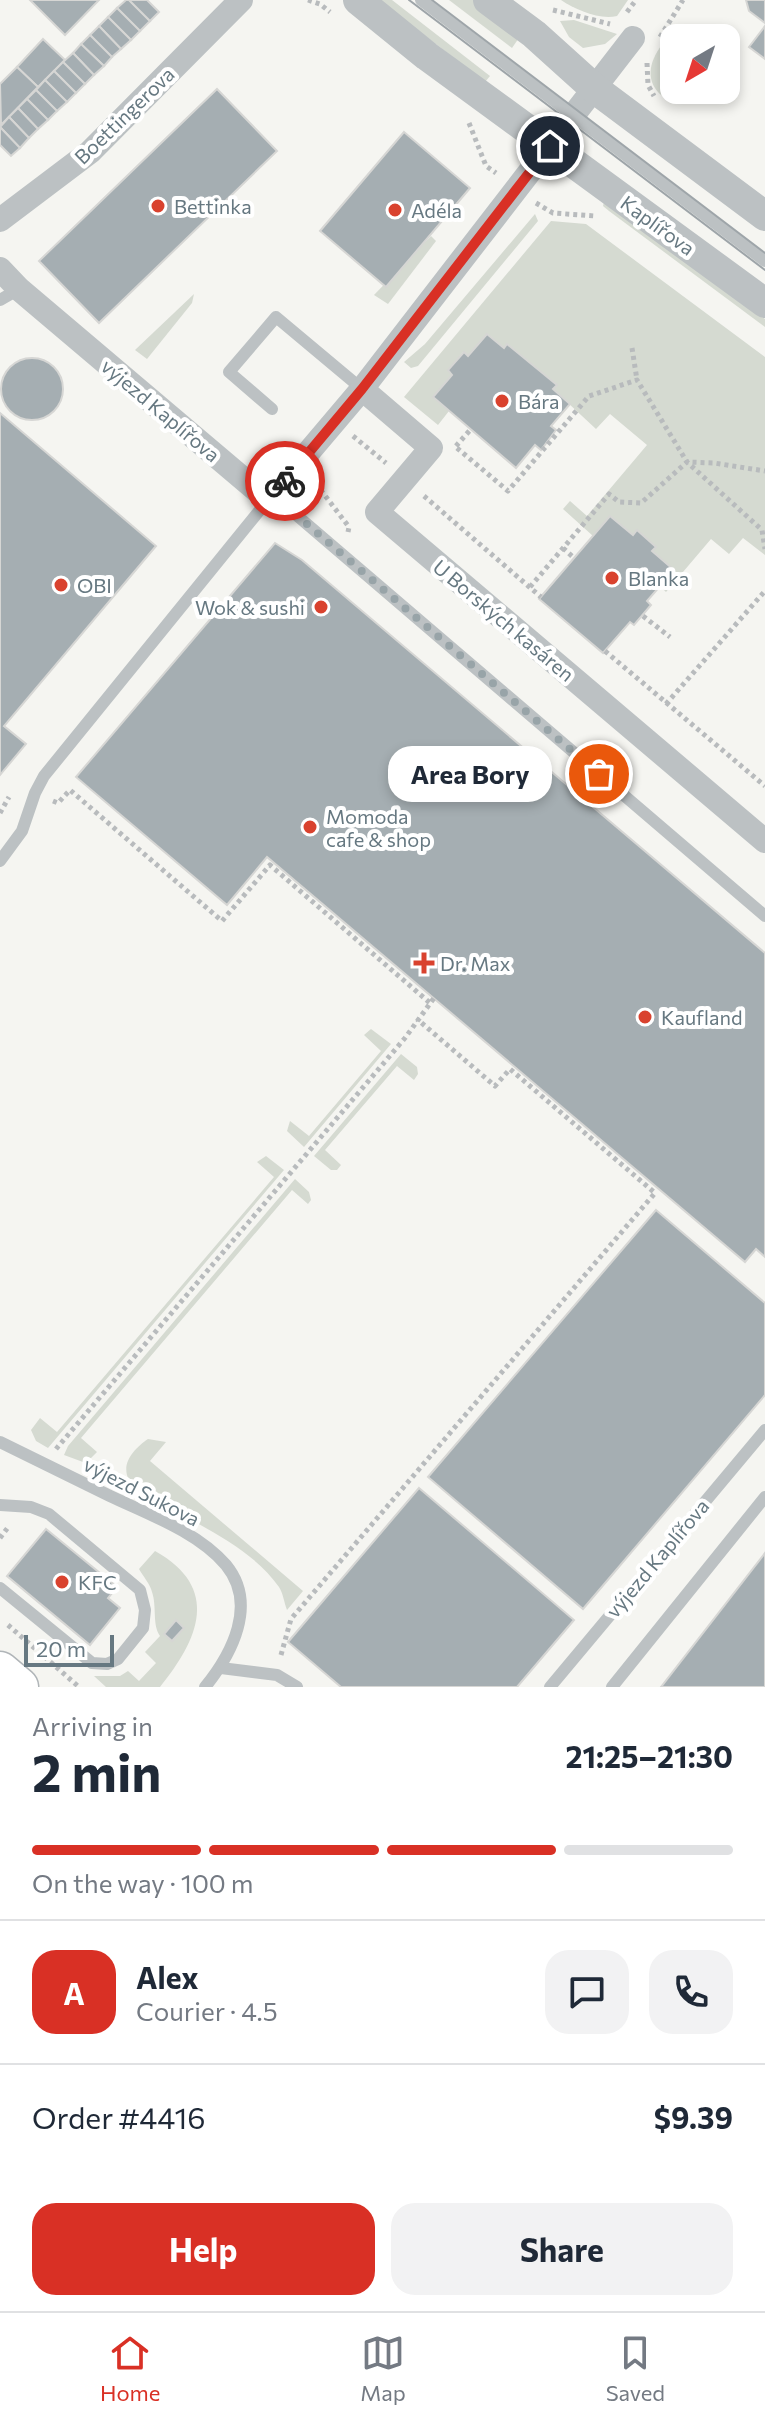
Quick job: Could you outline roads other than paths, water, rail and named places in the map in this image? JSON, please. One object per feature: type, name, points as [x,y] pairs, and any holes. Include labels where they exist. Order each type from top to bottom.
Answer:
[{"type":"main road","points":[[0,1671],[19,1687]]},
{"type":"street","name":"Boettingerova","points":[[0,220],[90,152],[241,0]]},
{"type":"street","name":"Kaplířova","points":[[358,0],[416,47],[765,303]]},
{"type":"street","points":[[488,0],[534,34],[595,89],[765,216]]},
{"type":"street","points":[[268,500],[362,389],[595,89],[642,45]]},
{"type":"street","name":"výjezd Kaplířova","points":[[0,269],[9,294],[268,500]]},
{"type":"street","name":"U Borských kasáren","points":[[362,389],[431,448],[377,512],[765,841]]},
{"type":"lane","name":"Kaplířova","points":[[421,0],[765,261]]},
{"type":"lane","points":[[272,409],[229,372],[276,317],[362,389]]},
{"type":"lane","points":[[0,861],[22,831],[44,776],[268,500]]},
{"type":"lane","name":"výjezd Kaplířova","points":[[268,500],[294,513],[765,916]]},
{"type":"lane","name":"výjezd Kaplířova","points":[[550,1687],[765,1430]]},
{"type":"lane","name":"výjezd Sukova","points":[[1,1443],[182,1532],[226,1565],[237,1585],[240,1621],[237,1636],[221,1668],[205,1687]]},
{"type":"lane","points":[[612,1687],[765,1497]]},
{"type":"lane","points":[[0,1505],[24,1506],[49,1514],[140,1590],[145,1610],[143,1628],[118,1659],[107,1664],[92,1663],[0,1588]]},
{"type":"lane","points":[[221,1668],[277,1675],[297,1687]]},
{"type":"tram line","points":[[409,0],[765,270]]},
{"type":"tram line","points":[[432,0],[765,253]]},
{"type":"place","name":"Bettinka","points":[[158,206]]},
{"type":"place","name":"Adéla","points":[[395,210]]},
{"type":"place","name":"Bára","points":[[502,401]]},
{"type":"place","name":"Blanka","points":[[612,578]]},
{"type":"place","name":"OBI","points":[[61,585]]},
{"type":"place","name":"Wok & sushi","points":[[321,607]]},
{"type":"place","name":"Area Bory","points":[[599,774]]},
{"type":"place","name":"Momoda cafe & shop","points":[[310,827]]},
{"type":"place","name":"Dr. Max","points":[[424,963]]},
{"type":"place","name":"Kaufland","points":[[645,1017]]},
{"type":"place","name":"KFC","points":[[62,1582]]}]
